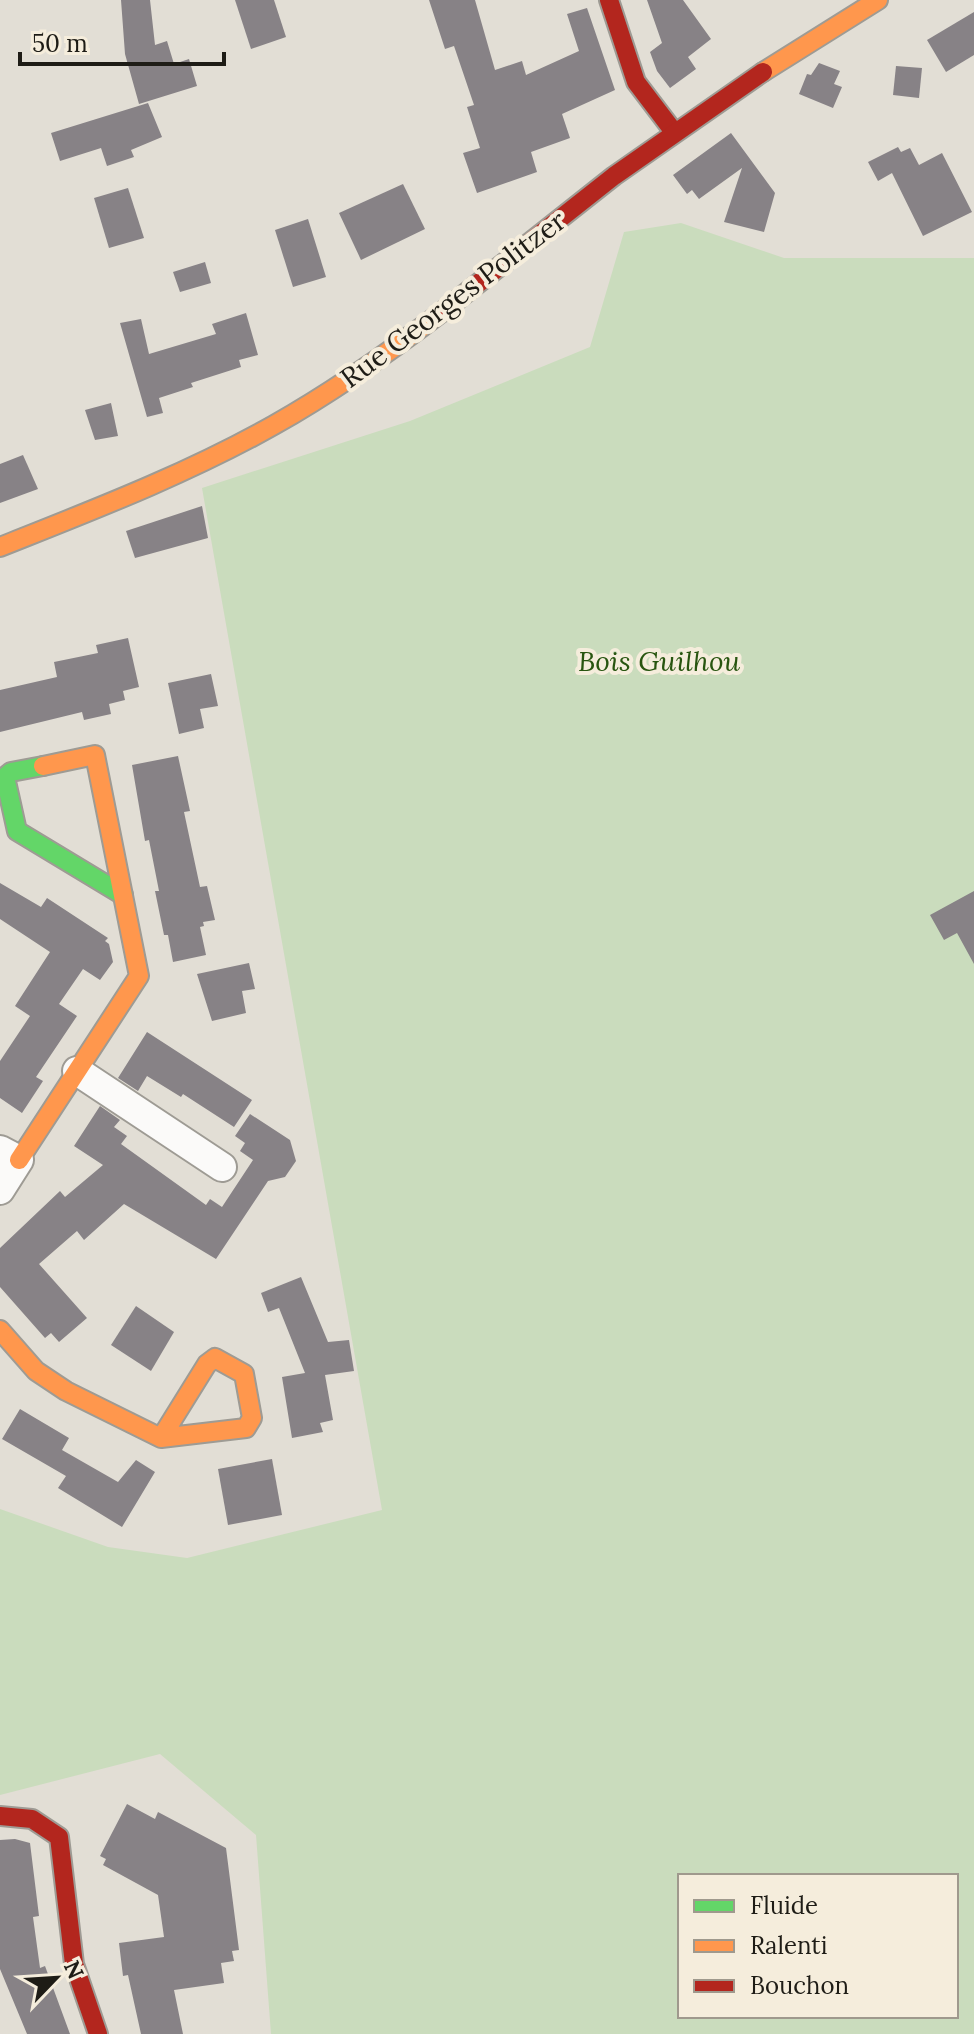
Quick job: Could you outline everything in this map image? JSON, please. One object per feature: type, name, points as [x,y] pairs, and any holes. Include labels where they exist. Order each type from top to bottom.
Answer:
[{"type":"street","points":[[609,0],[636,82],[674,132]]},
{"type":"street","name":"Rue Georges Politzer","points":[[0,547],[191,470],[312,403],[407,338],[674,132],[746,82],[878,0]]},
{"type":"street","points":[[0,1190],[10,1155],[77,1071],[139,976],[123,895],[95,755],[11,772],[5,777],[17,831],[123,895]]},
{"type":"street","points":[[77,1071],[222,1167]]},
{"type":"street","points":[[0,1330],[36,1371],[66,1391],[161,1438],[246,1428],[252,1418],[244,1374],[224,1360],[215,1358],[207,1364],[161,1438]]},
{"type":"street","points":[[0,1816],[20,1814],[46,1824],[59,1837],[74,1964],[98,2034]]},
{"type":"green space","name":"Bois Guilhou","points":[[681,223],[784,258],[974,258],[974,2034],[271,2034],[256,1835],[160,1754],[0,1795],[0,1509],[108,1547],[187,1558],[382,1510],[202,488],[410,421],[590,347],[624,232]]},
{"type":"building","points":[[121,0],[150,0],[155,45],[167,41],[174,64],[189,59],[197,86],[139,104],[125,54]]},
{"type":"building","points":[[235,0],[274,0],[286,37],[251,49]]},
{"type":"building","points":[[429,0],[475,0],[495,70],[522,61],[526,75],[579,51],[567,14],[587,8],[615,90],[562,114],[570,138],[531,152],[537,172],[477,193],[463,153],[480,148],[467,107],[474,105],[454,46],[445,49]]},
{"type":"building","points":[[647,0],[683,0],[711,39],[688,57],[696,69],[670,88],[657,71],[650,52],[662,43]]},
{"type":"building","points":[[974,12],[974,55],[946,72],[927,40]]},
{"type":"building","points":[[819,63],[840,71],[834,84],[842,87],[833,108],[799,94],[807,74],[811,75]]},
{"type":"building","points":[[896,66],[922,68],[919,98],[893,95]]},
{"type":"building","points":[[148,103],[162,137],[131,150],[134,157],[107,166],[101,148],[60,161],[51,133]]},
{"type":"building","points":[[731,133],[775,193],[764,232],[724,222],[742,168],[699,199],[692,190],[687,194],[673,175]]},
{"type":"building","points":[[898,147],[901,152],[910,148],[919,165],[942,153],[972,212],[923,236],[892,173],[878,181],[868,162]]},
{"type":"building","points":[[403,184],[425,229],[361,260],[339,213]]},
{"type":"building","points":[[128,188],[144,238],[109,248],[94,198]]},
{"type":"building","points":[[308,219],[326,277],[293,287],[275,230]]},
{"type":"building","points":[[205,262],[211,283],[180,292],[173,272]]},
{"type":"building","points":[[246,313],[258,355],[239,360],[241,367],[191,383],[193,387],[159,398],[163,413],[147,417],[120,323],[141,319],[149,354],[216,334],[212,324]]},
{"type":"building","points":[[111,403],[118,436],[95,440],[85,410]]},
{"type":"building","points":[[23,455],[38,489],[0,503],[0,464]]},
{"type":"building","points":[[202,506],[208,538],[135,558],[126,531]]},
{"type":"building","points":[[128,638],[139,687],[123,691],[125,700],[109,704],[111,714],[84,720],[82,712],[0,732],[0,690],[57,677],[54,662],[98,653],[96,645]]},
{"type":"building","points":[[211,674],[218,706],[200,709],[204,728],[179,734],[168,683]]},
{"type":"building","points":[[178,756],[190,811],[184,812],[200,887],[207,886],[215,920],[203,922],[204,926],[200,927],[206,955],[173,962],[168,935],[164,935],[155,891],[159,891],[149,840],[145,841],[132,765]]},
{"type":"building","points":[[0,883],[41,907],[47,898],[108,938],[105,941],[109,944],[113,962],[100,980],[83,969],[59,1004],[77,1016],[36,1077],[43,1081],[22,1113],[0,1098],[0,1061],[30,1016],[15,1006],[50,952],[0,919]]},
{"type":"building","points":[[974,891],[974,964],[957,933],[944,940],[930,915]]},
{"type":"building","points":[[249,963],[255,989],[242,991],[246,1013],[212,1021],[197,974]]},
{"type":"building","points":[[147,1032],[252,1100],[234,1127],[183,1094],[181,1097],[147,1076],[138,1091],[118,1078]]},
{"type":"building","points":[[100,1106],[120,1120],[114,1127],[127,1136],[121,1144],[206,1205],[210,1199],[222,1207],[253,1160],[240,1151],[245,1143],[235,1136],[250,1114],[290,1140],[296,1161],[285,1177],[268,1181],[216,1259],[124,1204],[84,1240],[77,1231],[39,1264],[87,1318],[59,1342],[51,1333],[45,1338],[0,1287],[0,1248],[60,1191],[65,1197],[103,1165],[74,1146]]},
{"type":"building","points":[[301,1277],[328,1342],[349,1340],[354,1371],[325,1375],[333,1420],[320,1423],[323,1432],[292,1438],[282,1377],[305,1373],[279,1308],[268,1312],[261,1293]]},
{"type":"building","points":[[136,1306],[174,1332],[151,1371],[111,1345]]},
{"type":"building","points":[[20,1409],[69,1438],[62,1450],[118,1482],[136,1460],[155,1472],[122,1527],[58,1488],[66,1476],[2,1439]]},
{"type":"building","points":[[272,1459],[282,1515],[228,1525],[218,1469]]},
{"type":"building","points":[[127,1804],[155,1819],[158,1812],[226,1848],[239,1950],[232,1951],[234,1961],[221,1963],[224,1983],[174,1990],[183,2034],[141,2034],[128,1975],[123,1976],[119,1943],[164,1937],[158,1895],[103,1865],[106,1859],[100,1856]]},
{"type":"building","points":[[15,1839],[30,1843],[39,1916],[33,1917],[40,1968],[45,1966],[70,2034],[27,2034],[0,1969],[0,1840]]},
{"type":"traffic: fast","points":[[43,766],[11,772],[5,777],[17,831],[123,895]]},
{"type":"traffic: slow","points":[[763,72],[878,0]]},
{"type":"traffic: slow","points":[[0,547],[139,490],[241,443],[339,386],[442,312]]},
{"type":"traffic: slow","points":[[19,1160],[139,976],[95,755],[43,766]]},
{"type":"traffic: slow","points":[[0,1330],[36,1371],[66,1391],[161,1438],[246,1428],[252,1418],[244,1374],[215,1358],[207,1364],[161,1438]]},
{"type":"traffic: jam","points":[[609,0],[636,82],[674,132]]},
{"type":"traffic: jam","points":[[442,312],[614,176],[763,72]]},
{"type":"traffic: jam","points":[[0,1816],[32,1819],[59,1837],[74,1964],[98,2034]]}]
